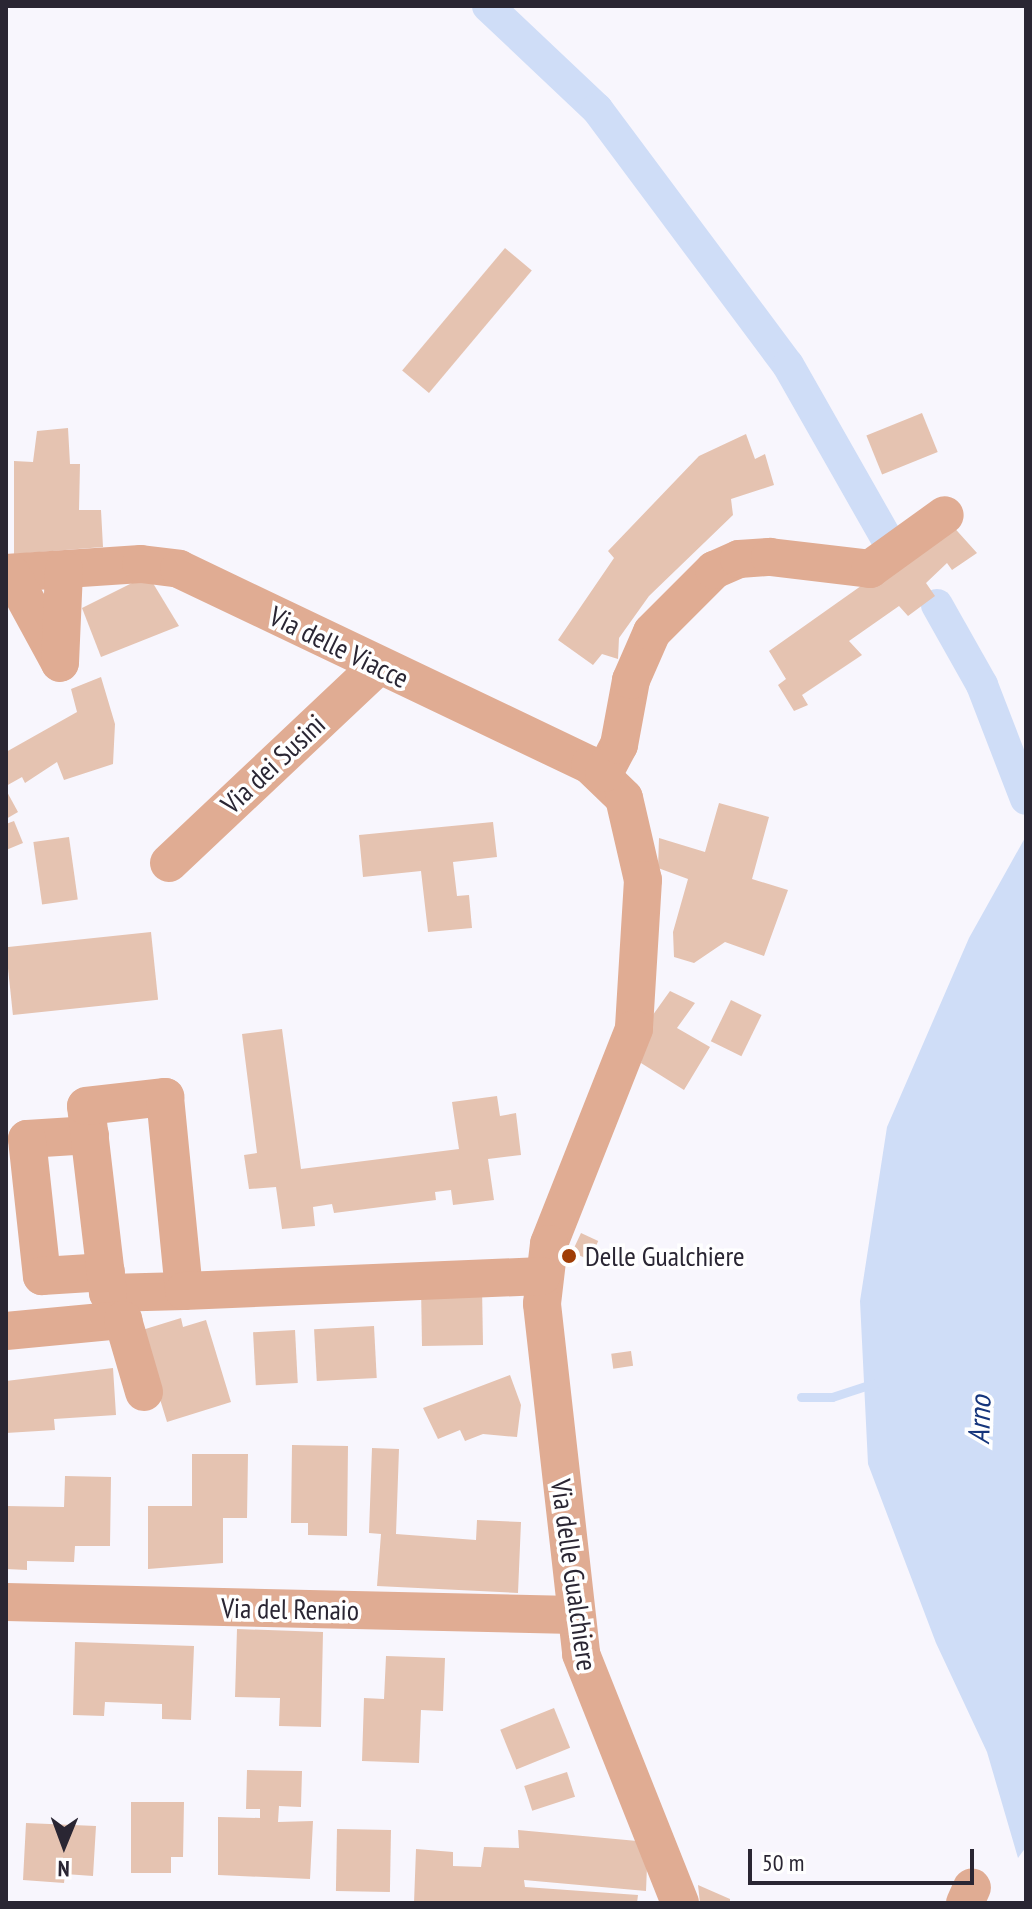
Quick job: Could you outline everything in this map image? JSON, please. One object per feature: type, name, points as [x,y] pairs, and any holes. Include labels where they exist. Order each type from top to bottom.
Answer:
[{"type":"street","points":[[604,773],[619,745],[631,680],[652,632],[714,570],[739,559],[770,557],[870,569],[945,515]]},
{"type":"street","name":"Via delle Viacce","points":[[64,570],[60,663],[8,573],[141,564],[179,569],[604,773]]},
{"type":"street","name":"Via dei Susini","points":[[169,863],[378,666]]},
{"type":"street","name":"Via delle Gualchiere","points":[[604,773],[628,807],[640,857],[636,1018],[628,1056],[549,1244],[542,1276],[574,1615],[594,1701],[646,1805],[680,1903]]},
{"type":"street","points":[[184,1291],[165,1097],[86,1106],[108,1293],[184,1291],[542,1276]]},
{"type":"street","points":[[90,1135],[27,1139],[42,1276],[106,1272]]},
{"type":"street","points":[[6,1331],[123,1320],[144,1392]]},
{"type":"street","name":"Via del Renaio","points":[[6,1602],[574,1615]]},
{"type":"water","name":"Arno","points":[[1026,836],[1026,1847],[1018,1858],[987,1752],[936,1643],[868,1464],[860,1301],[887,1127],[969,938]]},
{"type":"building","points":[[505,248],[532,270],[429,393],[402,371]]},
{"type":"building","points":[[922,413],[938,452],[882,474],[866,435]]},
{"type":"building","points":[[68,428],[70,464],[80,464],[79,510],[101,510],[103,547],[14,554],[14,461],[33,462],[37,431]]},
{"type":"building","points":[[746,434],[755,459],[765,454],[774,485],[731,499],[733,515],[649,596],[619,638],[618,659],[602,654],[593,665],[558,640],[614,558],[608,551],[699,456]]},
{"type":"building","points":[[950,523],[977,553],[952,570],[947,563],[926,583],[935,596],[908,616],[899,606],[849,641],[862,655],[802,695],[808,705],[794,711],[778,685],[786,679],[769,651]]},
{"type":"building","points":[[148,575],[179,626],[101,657],[82,608]]},
{"type":"building","points":[[101,677],[115,724],[113,764],[64,780],[57,762],[25,783],[22,777],[6,786],[6,752],[77,712],[71,689]]},
{"type":"building","points":[[6,790],[18,812],[6,819]]},
{"type":"building","points":[[719,803],[769,817],[752,879],[788,890],[764,956],[725,942],[694,963],[674,957],[673,932],[688,879],[658,868],[659,838],[705,852]]},
{"type":"building","points":[[14,821],[23,843],[6,850],[6,824]]},
{"type":"building","points":[[493,822],[497,857],[453,862],[457,896],[469,895],[472,928],[428,932],[421,871],[363,877],[359,835]]},
{"type":"building","points":[[69,837],[78,899],[42,904],[33,842]]},
{"type":"building","points":[[151,932],[158,1000],[13,1015],[6,947]]},
{"type":"building","points":[[670,991],[695,1003],[677,1028],[710,1047],[684,1090],[641,1063],[650,1019]]},
{"type":"building","points":[[731,1000],[762,1015],[741,1056],[711,1041]]},
{"type":"building","points":[[282,1029],[301,1169],[459,1149],[452,1102],[497,1096],[500,1116],[516,1113],[521,1155],[488,1159],[494,1200],[453,1205],[451,1190],[435,1192],[436,1200],[334,1213],[332,1204],[313,1207],[315,1226],[282,1229],[276,1187],[249,1189],[244,1155],[257,1153],[242,1034]]},
{"type":"building","points":[[581,1233],[598,1241],[589,1260],[572,1252]]},
{"type":"building","points":[[482,1287],[483,1345],[422,1346],[421,1288]]},
{"type":"building","points":[[181,1318],[183,1327],[206,1320],[231,1402],[167,1422],[139,1331]]},
{"type":"building","points":[[374,1326],[377,1378],[317,1381],[314,1329]]},
{"type":"building","points":[[295,1330],[298,1383],[256,1385],[253,1332]]},
{"type":"building","points":[[631,1351],[633,1366],[613,1369],[611,1354]]},
{"type":"building","points":[[113,1368],[116,1415],[54,1419],[55,1430],[6,1433],[6,1381]]},
{"type":"building","points":[[510,1375],[521,1405],[517,1437],[483,1434],[465,1441],[460,1430],[438,1439],[423,1408]]},
{"type":"building","points":[[292,1445],[348,1446],[347,1536],[308,1535],[308,1523],[291,1523]]},
{"type":"building","points":[[372,1448],[399,1449],[396,1534],[476,1540],[477,1520],[521,1522],[518,1593],[377,1586],[381,1534],[369,1533]]},
{"type":"building","points":[[192,1454],[248,1454],[247,1518],[223,1518],[223,1563],[148,1569],[148,1506],[192,1506]]},
{"type":"building","points":[[65,1476],[111,1477],[110,1546],[75,1546],[74,1562],[27,1561],[27,1570],[6,1569],[6,1506],[64,1507]]},
{"type":"building","points":[[237,1629],[323,1632],[321,1727],[279,1726],[280,1698],[235,1697]]},
{"type":"building","points":[[75,1642],[194,1646],[191,1720],[162,1719],[162,1704],[105,1702],[104,1716],[73,1715]]},
{"type":"building","points":[[386,1656],[445,1658],[443,1711],[421,1710],[419,1763],[362,1761],[364,1698],[384,1699]]},
{"type":"building","points":[[554,1708],[570,1748],[516,1770],[500,1730]]},
{"type":"building","points":[[247,1770],[302,1771],[301,1807],[279,1806],[278,1822],[313,1821],[310,1879],[218,1875],[218,1817],[260,1818],[260,1809],[246,1809]]},
{"type":"building","points":[[567,1772],[575,1797],[532,1811],[524,1786]]},
{"type":"building","points":[[131,1802],[184,1802],[183,1857],[171,1857],[171,1873],[131,1873]]},
{"type":"building","points":[[26,1823],[96,1826],[93,1876],[65,1874],[64,1883],[23,1880]]},
{"type":"building","points":[[337,1829],[391,1830],[390,1892],[336,1891]]},
{"type":"building","points":[[518,1830],[648,1842],[646,1891],[524,1880],[525,1887],[638,1895],[637,1903],[414,1903],[416,1849],[453,1852],[453,1866],[481,1867],[484,1847],[519,1848]]},
{"type":"building","points":[[698,1885],[730,1899],[730,1903],[700,1903]]},
{"type":"waterway","points":[[488,6],[597,109],[788,365],[887,539]]},
{"type":"waterway","points":[[937,605],[982,685],[1026,799]]},
{"type":"waterway","points":[[801,1397],[832,1397],[875,1383]]},
{"type":"place","name":"Delle Gualchiere","points":[[569,1256]]}]
